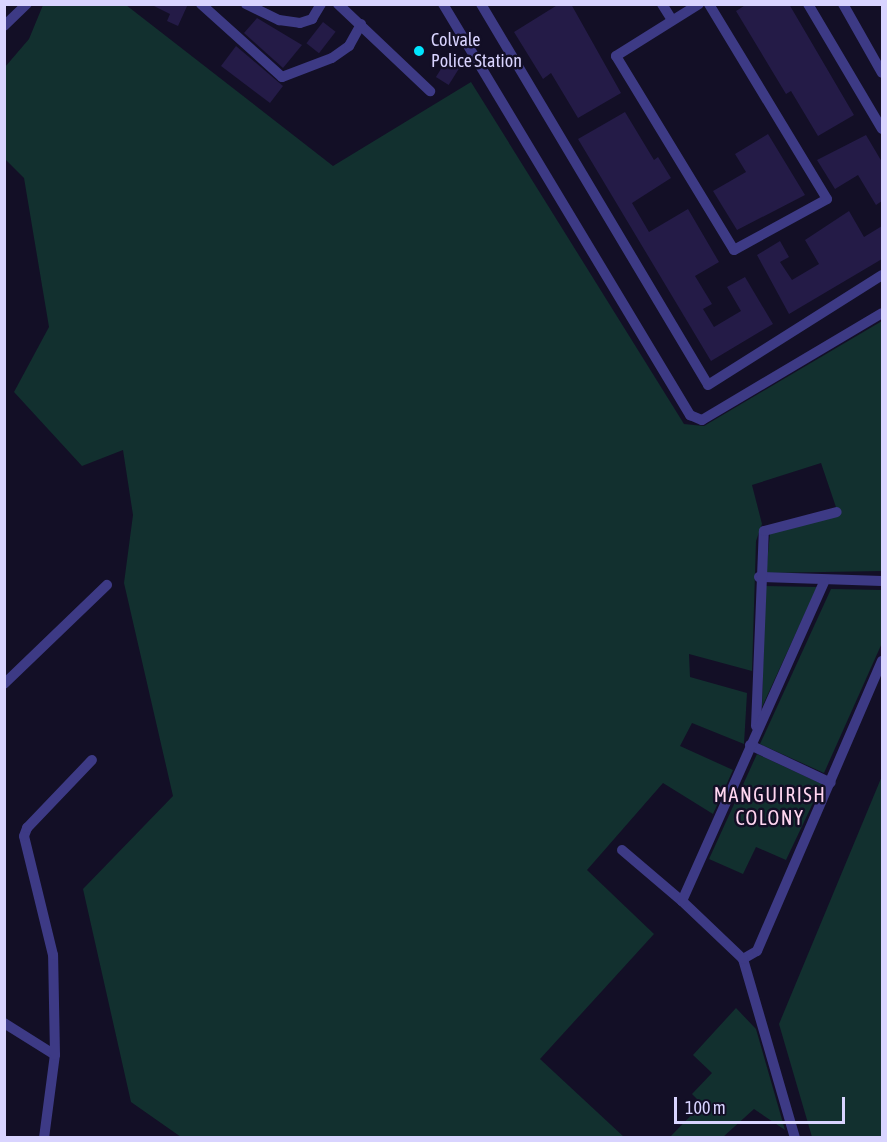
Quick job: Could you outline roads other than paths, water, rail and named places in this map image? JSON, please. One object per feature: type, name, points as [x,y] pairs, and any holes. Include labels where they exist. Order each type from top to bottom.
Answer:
[{"type":"street","points":[[4,26],[27,4]]},
{"type":"street","points":[[201,4],[282,77],[332,58],[349,46],[361,24]]},
{"type":"street","points":[[246,4],[279,20],[300,23],[312,19],[321,4]]},
{"type":"street","points":[[338,4],[430,91]]},
{"type":"street","points":[[443,4],[690,415],[702,420],[882,313]]},
{"type":"street","points":[[480,4],[708,385],[882,275]]},
{"type":"street","points":[[662,4],[672,20]]},
{"type":"street","points":[[699,4],[616,56],[734,250],[826,199],[709,4]]},
{"type":"street","points":[[808,4],[882,129]]},
{"type":"street","points":[[843,4],[882,73]]},
{"type":"street","points":[[756,733],[759,577],[764,531],[837,512]]},
{"type":"street","points":[[759,577],[824,582],[882,581]]},
{"type":"street","points":[[682,901],[824,582]]},
{"type":"street","points":[[4,684],[107,585]]},
{"type":"street","points":[[743,959],[757,951],[882,661]]},
{"type":"street","points":[[750,745],[831,783]]},
{"type":"street","points":[[44,1137],[55,1055],[53,955],[24,836],[27,828],[92,760]]},
{"type":"street","points":[[622,850],[682,901],[743,959],[795,1137]]},
{"type":"street","points":[[4,1023],[55,1055]]},
{"type":"place","name":"Colvale Police Station","points":[[419,51]]},
{"type":"district","name":"MANGUIRISH COLONY","points":[[770,806]]}]
